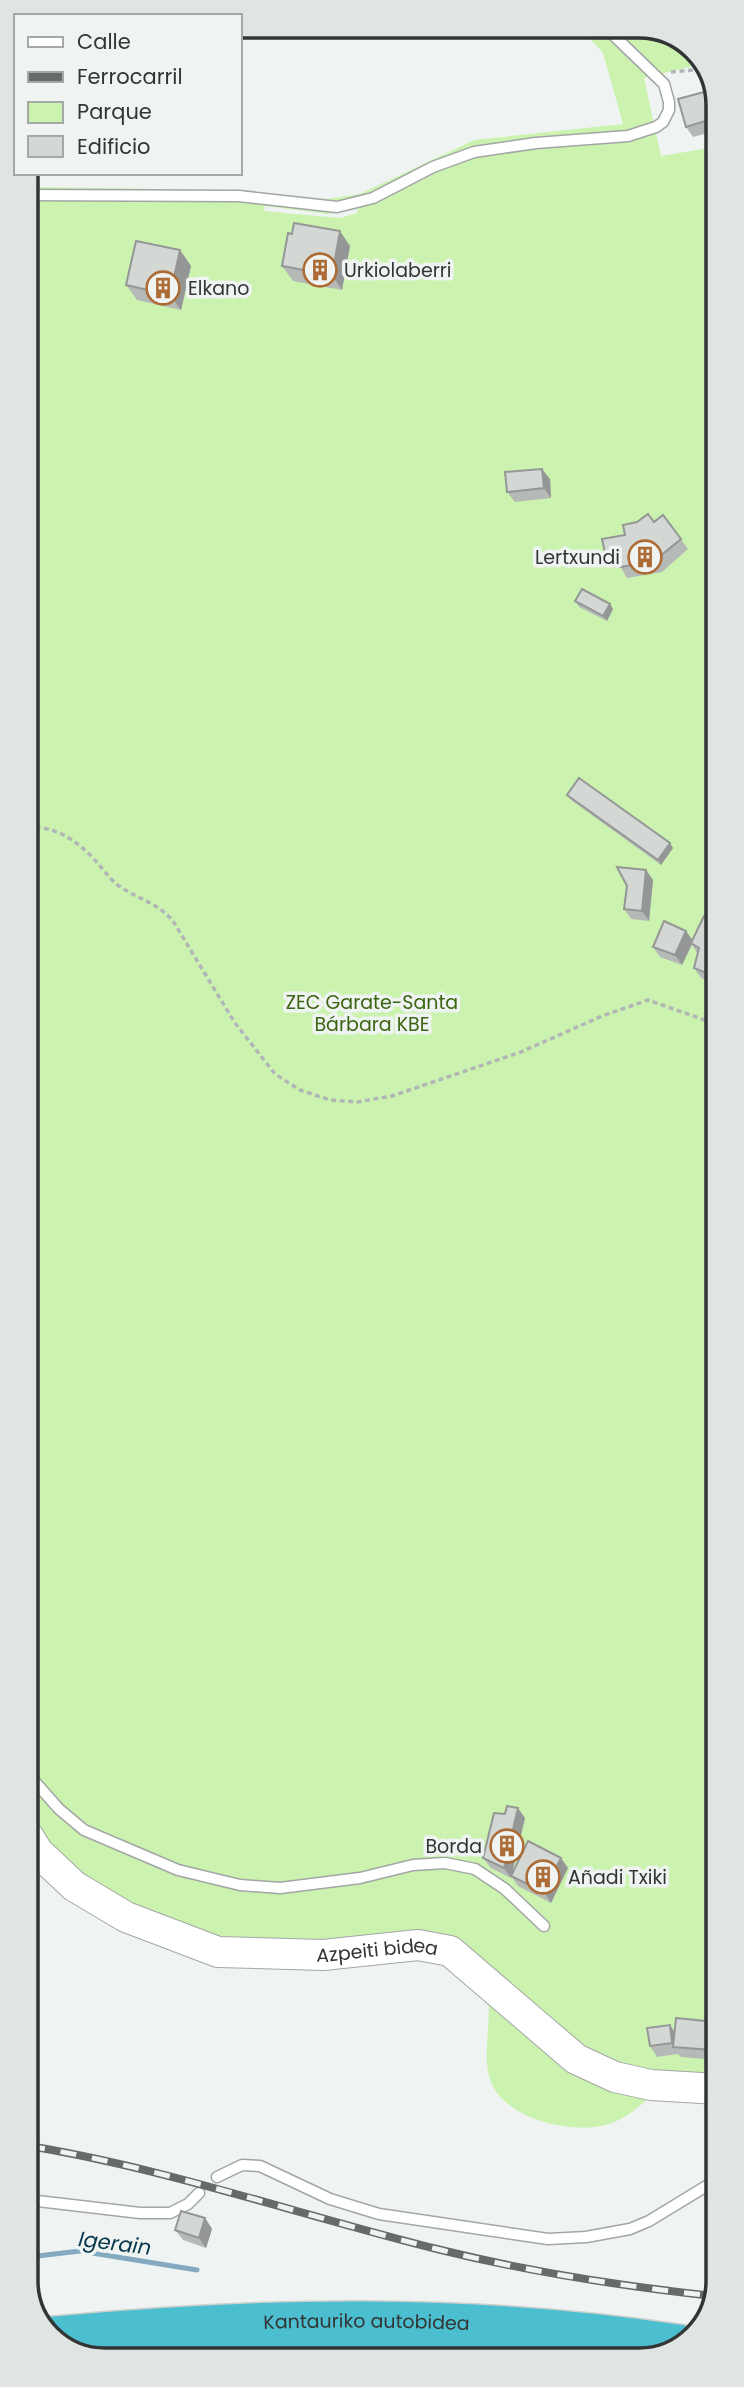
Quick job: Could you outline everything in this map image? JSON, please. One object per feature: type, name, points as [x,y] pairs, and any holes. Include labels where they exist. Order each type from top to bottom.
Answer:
[{"type":"highway","name":"Kantauriko autobidea","points":[[65,2335],[241,2321],[365,2319],[476,2322],[667,2342]]},
{"type":"highway","name":"Kantauriko autobidea","points":[[256,2348],[439,2348]]},
{"type":"main road","name":"Azpeiti bidea","points":[[38,1852],[74,1886],[126,1917],[218,1952],[323,1955],[418,1945],[450,1951],[576,2059],[615,2077],[651,2085],[706,2088]]},
{"type":"lane","points":[[38,195],[226,196],[284,200],[330,208],[353,205],[373,198],[446,161],[474,152],[536,143],[628,136],[648,131],[663,122],[669,110],[668,93],[655,74],[633,57],[616,39]]},
{"type":"lane","points":[[38,1786],[59,1810],[84,1830],[178,1870],[240,1885],[279,1888],[360,1878],[413,1865],[445,1863],[475,1869],[505,1889],[544,1926]]},
{"type":"lane","points":[[217,2177],[243,2165],[260,2166],[330,2199],[379,2214],[548,2239],[586,2237],[630,2230],[706,2186]]},
{"type":"lane","points":[[38,2201],[140,2213],[170,2213],[188,2204],[199,2193]]},
{"type":"path","points":[[655,74],[696,70]]},
{"type":"path","points":[[38,828],[63,834],[86,851],[120,886],[165,911],[254,1051],[288,1084],[320,1098],[357,1102],[392,1096],[521,1052],[602,1016],[648,1000],[706,1020]]},
{"type":"green space","name":"ZEC Garate-Santa Bárbara KBE","points":[[590,39],[652,40],[683,55],[693,66],[644,78],[661,156],[706,148],[706,2074],[678,2071],[647,2100],[621,2119],[597,2127],[579,2128],[540,2121],[507,2103],[496,2091],[487,2065],[488,1996],[485,1982],[472,1957],[262,1949],[174,1929],[76,1872],[50,1844],[38,1824],[38,187],[234,190],[327,199],[360,194],[474,140],[623,124],[603,53]],"holes":[[[265,206],[328,214],[358,209],[357,213],[340,218],[264,211]]]},
{"type":"building","points":[[704,92],[706,121],[686,127],[678,99]]},
{"type":"building","points":[[294,223],[340,231],[332,275],[282,266],[288,233],[292,234]]},
{"type":"building","points":[[136,241],[180,250],[170,295],[126,285]]},
{"type":"building","points":[[542,469],[544,488],[507,492],[505,472]]},
{"type":"building","name":"Lertxundi","points":[[648,514],[654,522],[663,515],[681,539],[654,561],[620,567],[617,555],[606,557],[602,539],[625,535],[623,525],[637,522]]},
{"type":"building","points":[[582,589],[610,604],[603,616],[575,601]]},
{"type":"building","points":[[579,778],[670,843],[658,860],[567,795]]},
{"type":"building","points":[[617,867],[646,870],[642,911],[624,909],[627,886]]},
{"type":"building","points":[[706,917],[706,973],[694,968],[699,948],[691,943]]},
{"type":"building","points":[[664,921],[686,931],[675,955],[653,947]]},
{"type":"building","points":[[507,1806],[518,1808],[504,1868],[483,1858],[494,1813],[505,1814]]},
{"type":"building","points":[[528,1841],[561,1858],[544,1892],[511,1876]]},
{"type":"building","points":[[676,2018],[706,2021],[706,2049],[673,2047]]},
{"type":"building","points":[[670,2025],[672,2043],[650,2046],[647,2028]]},
{"type":"building","points":[[181,2211],[205,2218],[199,2238],[175,2230]]},
{"type":"waterway","name":"Igerain","points":[[38,2256],[80,2251],[197,2270]]},
{"type":"railway","points":[[38,2148],[133,2167],[474,2258],[576,2278],[704,2295]]},
{"type":"place","name":"Urkiolaberri","points":[[320,270]]},
{"type":"place","name":"Elkano","points":[[163,288]]},
{"type":"place","name":"Lertxundi","points":[[645,557]]},
{"type":"place","name":"Borda","points":[[507,1846]]},
{"type":"place","name":"Añadi Txiki","points":[[543,1877]]}]
